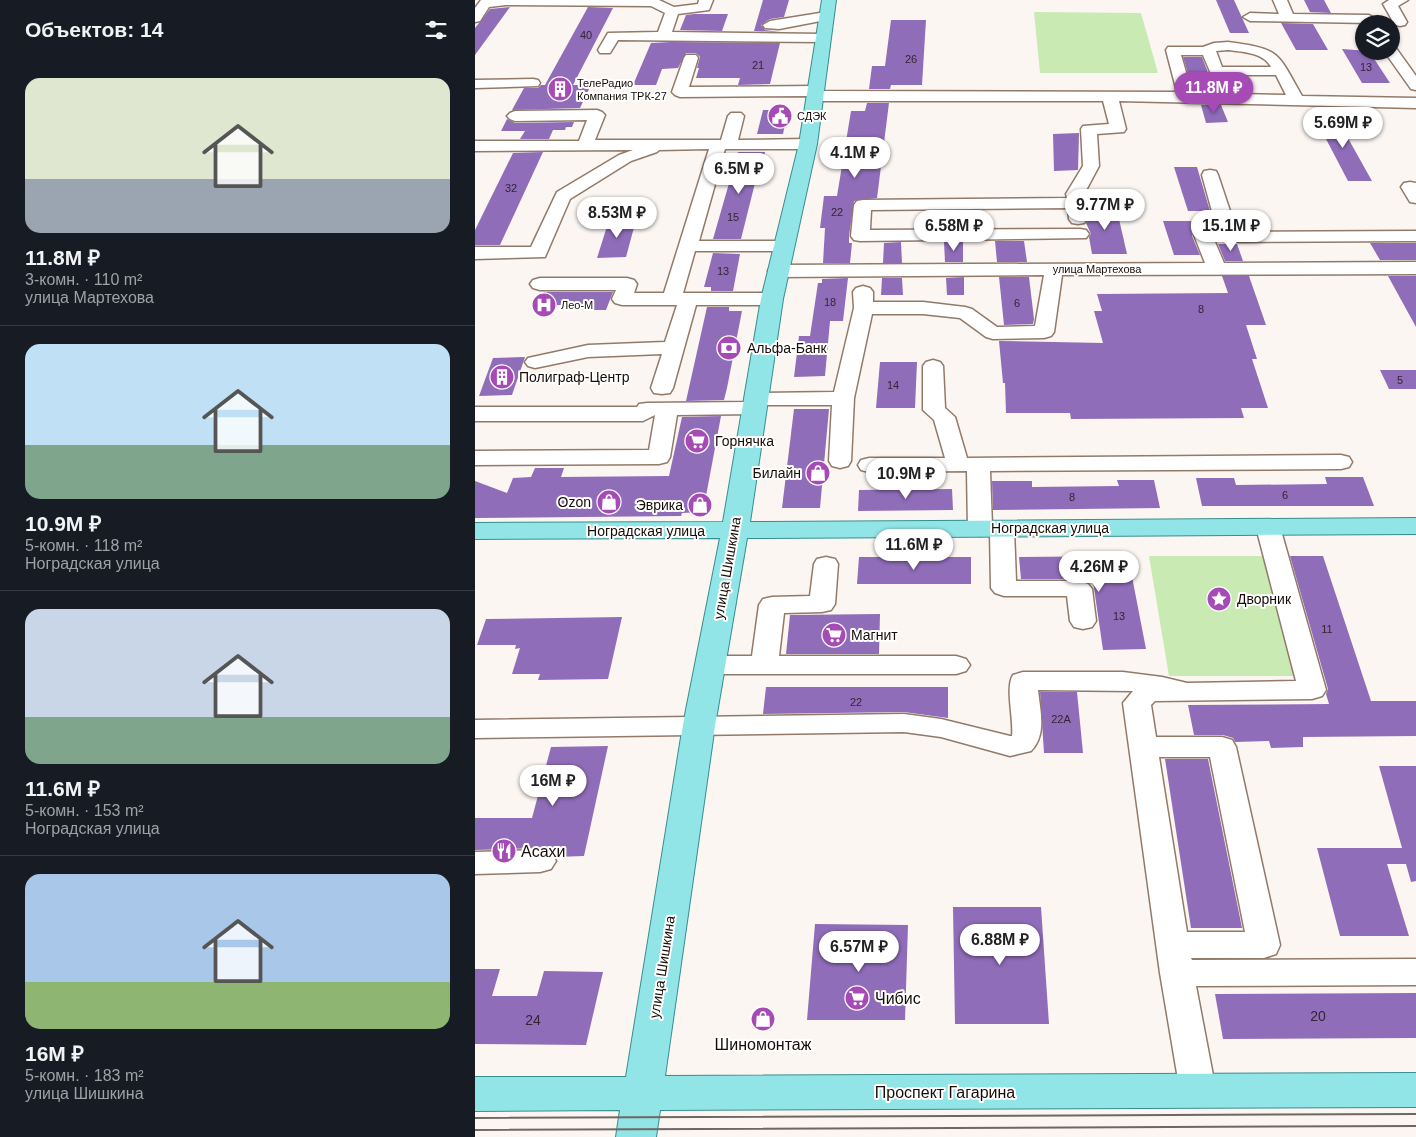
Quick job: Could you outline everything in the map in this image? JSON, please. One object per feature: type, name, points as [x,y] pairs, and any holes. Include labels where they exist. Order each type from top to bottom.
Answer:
[{"type":"main road","name":"улица Шишкина","points":[[636,1137],[699,725],[735,530],[777,271],[808,144],[817,94],[827,8]]},
{"type":"main road","name":"Ноградская улица","points":[[475,532],[1416,526]]},
{"type":"main road","name":"Проспект Гагарина","points":[[475,1094],[1416,1090]]},
{"type":"street","points":[[475,18],[485,3],[506,1],[653,1],[672,11],[704,7],[706,0]]},
{"type":"street","points":[[1280,0],[1288,18]]},
{"type":"street","points":[[1396,15],[1390,4],[1401,0]]},
{"type":"street","points":[[1405,0],[1416,2]]},
{"type":"street","points":[[1364,5],[1368,15]]},
{"type":"street","points":[[757,25],[779,25],[827,8]]},
{"type":"street","points":[[664,36],[672,11]]},
{"type":"street","points":[[1249,17],[1355,20]]},
{"type":"street","points":[[605,50],[613,36],[823,38]]},
{"type":"street","points":[[1185,92],[1173,50],[1208,50],[1214,47],[1228,46],[1257,50],[1274,59],[1293,93]]},
{"type":"street","points":[[1208,50],[1216,71],[1282,71]]},
{"type":"street","points":[[691,58],[680,92],[1110,96],[1185,92],[1293,93],[1416,103]]},
{"type":"street","points":[[1409,65],[1416,86]]},
{"type":"street","points":[[475,84],[533,83]]},
{"type":"street","points":[[1085,269],[1075,194],[1091,166],[1089,129],[1118,129],[1110,96]]},
{"type":"street","points":[[515,116],[597,115],[585,145]]},
{"type":"street","points":[[475,458],[659,457],[665,398],[688,246],[723,145],[736,116]]},
{"type":"street","points":[[475,146],[808,144]]},
{"type":"street","points":[[475,253],[538,253],[563,196],[589,182],[625,158],[669,145]]},
{"type":"street","points":[[1210,175],[1223,218],[1207,225],[1203,229],[1203,235],[1217,269]]},
{"type":"street","points":[[1076,203],[863,205],[861,236],[1080,234]]},
{"type":"street","points":[[912,236],[912,270]]},
{"type":"street","points":[[1240,237],[1416,236]]},
{"type":"street","points":[[1312,237],[1327,269]]},
{"type":"street","points":[[688,246],[783,246]]},
{"type":"street","name":"улица Мартехова","points":[[777,271],[1416,268]]},
{"type":"street","points":[[840,461],[843,398],[863,300],[965,313],[993,333],[1044,332],[1054,269]]},
{"type":"street","points":[[540,284],[627,284],[622,299],[772,299]]},
{"type":"street","points":[[535,362],[588,351],[672,348]]},
{"type":"street","points":[[933,366],[935,410],[944,417],[968,465],[991,529],[1004,588],[1079,589],[1083,621]]},
{"type":"street","points":[[475,414],[643,414],[647,409],[665,398],[755,403],[843,398]]},
{"type":"street","points":[[869,465],[1341,462]]},
{"type":"street","points":[[1197,1091],[1175,959],[1137,703],[1148,692],[1181,690],[1312,690],[1269,527]]},
{"type":"street","points":[[764,665],[772,605],[822,604],[826,564]]},
{"type":"street","points":[[710,666],[955,665]]},
{"type":"street","points":[[475,729],[904,723],[941,728],[1010,746],[1020,745],[1025,740],[1027,730],[1023,681],[1136,682],[1168,686],[1181,690]]},
{"type":"street","points":[[1144,747],[1223,747],[1264,945],[1175,959]]},
{"type":"street","points":[[475,863],[540,861]]},
{"type":"street","points":[[1175,959],[1416,972]]},
{"type":"green space","points":[[1034,12],[1141,13],[1158,73],[1040,73]]},
{"type":"green space","points":[[1149,556],[1265,556],[1298,676],[1169,676]]},
{"type":"building","points":[[763,0],[789,0],[784,17],[770,19],[761,25],[765,30],[780,32],[754,31]]},
{"type":"building","points":[[1216,0],[1234,0],[1249,33],[1230,33]]},
{"type":"building","points":[[1304,0],[1324,0],[1331,13],[1310,12]]},
{"type":"building","points":[[510,7],[475,55],[475,28],[490,9]]},
{"type":"building","points":[[588,7],[613,8],[573,85],[591,85],[580,108],[512,110],[524,88],[538,88],[541,85],[545,85]]},
{"type":"building","points":[[728,14],[722,31],[680,30],[686,15]]},
{"type":"building","points":[[891,20],[926,20],[922,85],[891,85],[890,89],[869,89],[872,66],[885,66]]},
{"type":"building","points":[[1281,23],[1313,24],[1328,50],[1296,50]]},
{"type":"building","points":[[651,43],[780,43],[770,84],[738,85],[740,78],[696,78],[700,57],[696,53],[686,53],[678,68],[662,69],[656,85],[633,85]]},
{"type":"building","points":[[1342,49],[1355,50],[1355,60],[1375,60],[1390,83],[1362,83]]},
{"type":"building","points":[[1183,57],[1202,57],[1209,75],[1212,76],[1215,85],[1212,85],[1215,92],[1197,91],[1192,77],[1189,77]]},
{"type":"building","points":[[867,103],[889,103],[877,198],[854,201],[849,236],[849,243],[852,243],[850,263],[823,263],[825,228],[820,228],[824,196],[837,196],[851,111],[865,111]]},
{"type":"building","points":[[1201,105],[1221,105],[1228,122],[1206,123]]},
{"type":"building","points":[[763,110],[788,110],[783,134],[757,134]]},
{"type":"building","points":[[1335,115],[1372,181],[1348,181],[1314,116]]},
{"type":"building","points":[[507,119],[515,123],[574,122],[572,127],[566,127],[565,130],[553,130],[549,139],[520,139],[525,131],[501,131]]},
{"type":"building","points":[[1079,133],[1078,170],[1054,171],[1053,134]]},
{"type":"building","points":[[543,152],[500,245],[475,245],[475,230],[513,153]]},
{"type":"building","points":[[738,152],[765,152],[759,179],[756,179],[741,239],[713,239]]},
{"type":"building","points":[[1174,167],[1197,167],[1210,211],[1188,211]]},
{"type":"building","points":[[1116,206],[1127,254],[1092,254],[1089,237],[1091,234],[1086,223],[1089,219],[1087,207]]},
{"type":"building","points":[[609,220],[636,220],[626,257],[597,258]]},
{"type":"building","points":[[1163,221],[1191,221],[1194,231],[1192,236],[1200,255],[1174,255]]},
{"type":"building","points":[[995,241],[1024,241],[1027,262],[997,262]]},
{"type":"building","points":[[901,242],[902,263],[883,263],[884,243]]},
{"type":"building","points":[[944,242],[963,242],[963,262],[945,262]]},
{"type":"building","points":[[1370,243],[1416,243],[1416,260],[1380,260]]},
{"type":"building","points":[[1218,244],[1237,244],[1243,261],[1225,261]]},
{"type":"building","points":[[713,253],[740,254],[733,291],[711,291],[711,287],[704,287]]},
{"type":"building","points":[[1222,276],[1249,276],[1266,325],[1246,325],[1257,359],[1252,359],[1268,408],[1241,408],[1244,418],[1071,419],[1070,413],[1006,413],[1005,383],[1003,383],[999,341],[1103,343],[1094,311],[1102,311],[1097,294],[1228,293]]},
{"type":"building","points":[[1388,276],[1416,276],[1416,327]]},
{"type":"building","points":[[964,277],[964,295],[947,295],[946,278]]},
{"type":"building","points":[[999,277],[1029,277],[1033,324],[1004,325]]},
{"type":"building","points":[[848,278],[843,321],[830,321],[825,376],[794,377],[799,336],[810,336],[818,283],[822,283],[822,279]]},
{"type":"building","points":[[882,278],[902,278],[903,295],[881,295]]},
{"type":"building","points":[[544,292],[613,292],[606,310],[587,310],[589,305],[557,305],[555,310],[537,310]]},
{"type":"building","points":[[707,307],[729,307],[729,311],[742,311],[727,388],[724,400],[686,401]]},
{"type":"building","name":"Полиграф-Центр","points":[[525,357],[512,395],[479,396],[493,358]]},
{"type":"building","points":[[880,362],[917,362],[915,408],[876,408]]},
{"type":"building","points":[[1380,370],[1416,370],[1416,389],[1389,389]]},
{"type":"building","points":[[794,409],[829,409],[820,508],[782,508]]},
{"type":"building","name":"Горнячка","points":[[721,416],[703,512],[682,513],[681,516],[475,518],[475,481],[507,493],[513,478],[531,477],[535,468],[564,468],[561,477],[669,476],[682,417]]},
{"type":"building","points":[[1325,477],[1363,477],[1374,506],[1202,506],[1196,478],[1234,478],[1236,485],[1327,484]]},
{"type":"building","points":[[1117,480],[1154,480],[1160,508],[993,510],[992,481],[1032,481],[1032,487],[1119,486]]},
{"type":"building","points":[[952,489],[953,510],[858,511],[859,490]]},
{"type":"building","points":[[1128,556],[1146,649],[1103,650],[1093,581],[1079,579],[1021,579],[1019,557]]},
{"type":"building","points":[[1290,556],[1323,556],[1371,701],[1416,701],[1416,736],[1303,737],[1303,747],[1271,748],[1269,741],[1235,742],[1233,738],[1223,735],[1194,735],[1188,705],[1329,704],[1326,694],[1328,689]]},
{"type":"building","points":[[859,557],[971,557],[971,584],[857,584]]},
{"type":"building","name":"Магнит","points":[[880,614],[879,654],[786,654],[790,615]]},
{"type":"building","points":[[622,617],[608,679],[538,680],[540,674],[512,674],[520,648],[515,649],[516,645],[477,645],[486,619]]},
{"type":"building","points":[[766,687],[948,687],[948,718],[904,712],[763,714]]},
{"type":"building","points":[[1040,692],[1077,692],[1083,753],[1044,753]]},
{"type":"building","points":[[608,746],[584,856],[556,857],[551,851],[540,848],[475,850],[475,818],[532,818],[551,747]]},
{"type":"building","points":[[1165,759],[1208,759],[1242,928],[1191,928]]},
{"type":"building","points":[[1379,766],[1416,766],[1416,881],[1411,882],[1406,864],[1387,864],[1409,936],[1340,936],[1317,848],[1402,848]]},
{"type":"building","points":[[953,907],[1041,907],[1049,1024],[955,1024]]},
{"type":"building","points":[[815,924],[908,925],[905,1020],[807,1020]]},
{"type":"building","points":[[475,969],[500,969],[492,996],[537,996],[544,971],[603,972],[586,1045],[475,1044]]},
{"type":"building","points":[[1416,993],[1416,1038],[1223,1039],[1215,994]]},
{"type":"tram line","points":[[475,1118],[1416,1114]]},
{"type":"tram line","points":[[475,1130],[1416,1126]]},
{"type":"place","name":"ТелеРадио Компания ТРК-27","points":[[560,89]]},
{"type":"place","name":"СДЭК","points":[[780,116]]},
{"type":"place","name":"Лео-М","points":[[544,305]]},
{"type":"place","name":"Альфа-Банк","points":[[729,348]]},
{"type":"place","name":"Полиграф-Центр","points":[[502,377]]},
{"type":"place","name":"Горнячка","points":[[697,441]]},
{"type":"place","name":"Билайн","points":[[818,473]]},
{"type":"place","name":"Ozon","points":[[609,502]]},
{"type":"place","name":"Эврика","points":[[700,505]]},
{"type":"place","name":"Дворник","points":[[1219,599]]},
{"type":"place","name":"Магнит","points":[[834,635]]},
{"type":"place","name":"Асахи","points":[[504,851]]},
{"type":"place","name":"Чибис","points":[[857,998]]},
{"type":"place","name":"Шиномонтаж","points":[[763,1019]]}]
